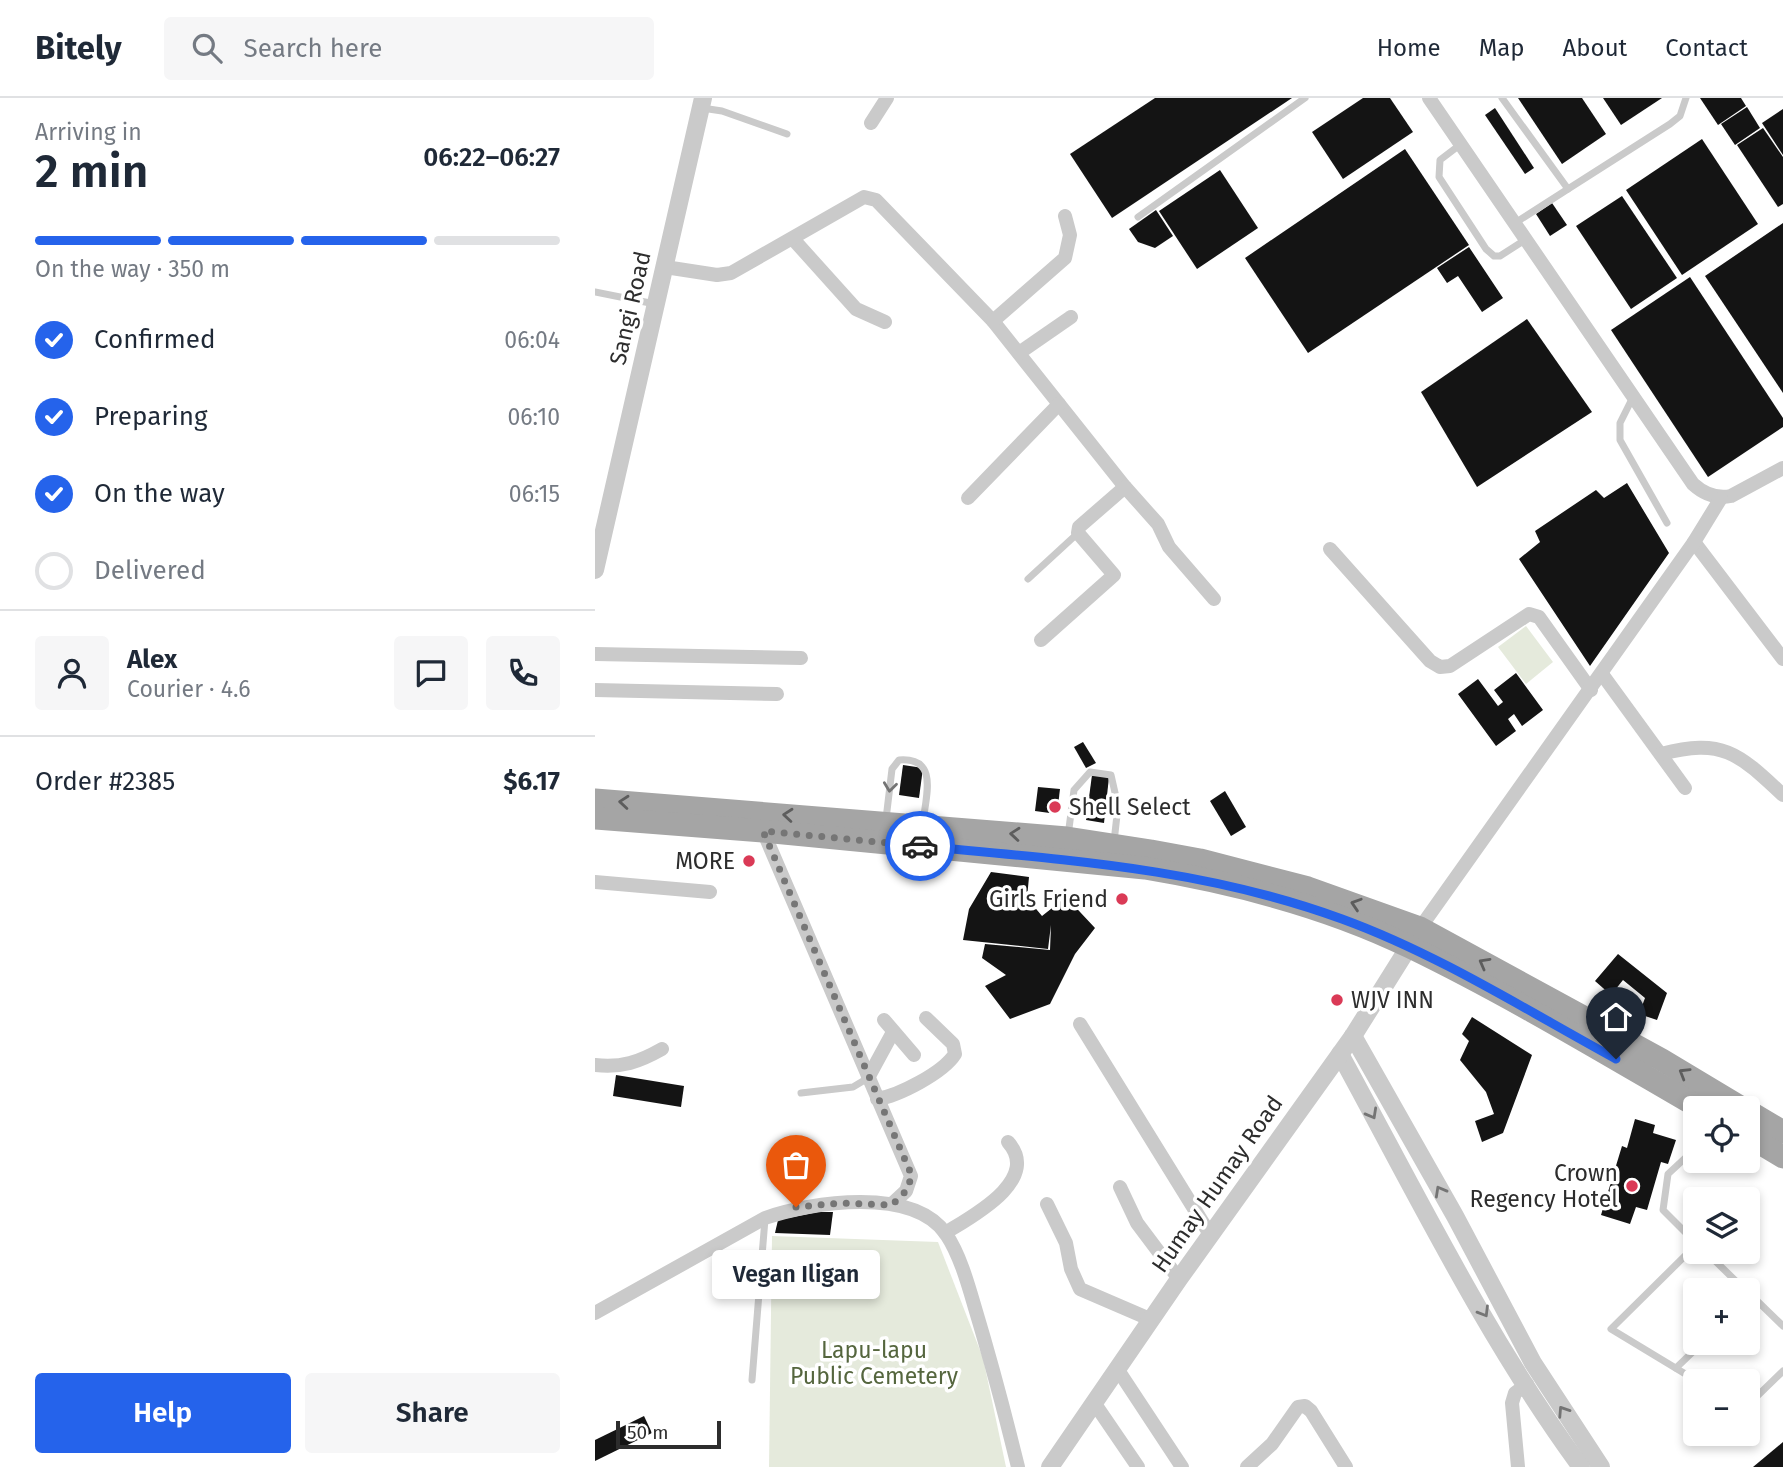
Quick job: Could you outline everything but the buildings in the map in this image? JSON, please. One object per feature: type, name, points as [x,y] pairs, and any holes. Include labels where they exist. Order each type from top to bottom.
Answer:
[{"type":"main road","points":[[595,800],[1067,838],[1200,860],[1268,877],[1370,908],[1683,1098]]},
{"type":"main road","points":[[595,818],[763,831],[1121,866],[1194,876],[1415,937],[1662,1060],[1722,1096]]},
{"type":"main road","points":[[1760,1118],[1783,1132]]},
{"type":"main road","points":[[1760,1143],[1783,1157]]},
{"type":"street","points":[[871,123],[887,98]]},
{"type":"street","points":[[1435,100],[1461,144],[1693,484],[1721,498],[1731,496],[1783,468]]},
{"type":"street","name":"Sangi Road","points":[[596,559],[702,103]]},
{"type":"street","points":[[664,267],[724,276],[864,197],[870,197],[993,321],[1125,487],[1158,524],[1169,547],[1214,599]]},
{"type":"street","points":[[993,321],[1065,258],[1070,235],[1070,225],[1065,216]]},
{"type":"street","points":[[793,239],[856,309],[885,322]]},
{"type":"street","points":[[1019,353],[1071,317]]},
{"type":"street","points":[[968,498],[1059,404]]},
{"type":"street","points":[[1041,640],[1114,575],[1078,533],[1079,527],[1125,487]]},
{"type":"street","points":[[1415,937],[1591,690],[1694,542],[1721,498]]},
{"type":"street","points":[[1694,542],[1783,659]]},
{"type":"street","points":[[1330,549],[1430,662],[1440,667],[1450,666],[1529,614],[1539,617],[1591,690]]},
{"type":"street","points":[[595,654],[801,658]]},
{"type":"street","points":[[1602,674],[1685,788]]},
{"type":"street","points":[[595,690],[777,694]]},
{"type":"street","points":[[1661,754],[1707,745],[1729,751],[1783,795]]},
{"type":"street","points":[[763,831],[912,1176],[906,1191],[892,1205]]},
{"type":"street","points":[[595,882],[710,892]]},
{"type":"street","name":"Humay Humay Road","points":[[1057,1464],[1179,1279],[1353,1036],[1415,937]]},
{"type":"street","points":[[877,1099],[900,1093],[946,1064],[955,1054],[953,1044],[926,1018]]},
{"type":"street","points":[[1080,1024],[1211,1236]]},
{"type":"street","points":[[868,1078],[889,1026],[914,1055]]},
{"type":"street","points":[[1353,1036],[1455,1216],[1532,1363],[1601,1467]]},
{"type":"street","points":[[595,1065],[613,1067],[637,1063],[662,1049]]},
{"type":"street","points":[[1339,1054],[1435,1227],[1527,1384],[1581,1467]]},
{"type":"street","points":[[945,1233],[994,1202],[1006,1190],[1017,1165],[1017,1154],[1009,1142]]},
{"type":"street","points":[[1120,1187],[1137,1223],[1179,1279]]},
{"type":"street","points":[[595,1312],[765,1218],[796,1207],[843,1203],[892,1205],[914,1211],[945,1233],[978,1318],[1018,1467]]},
{"type":"street","points":[[1047,1204],[1066,1243],[1071,1269],[1080,1289],[1152,1320]]},
{"type":"street","points":[[1435,1227],[1455,1216]]},
{"type":"street","points":[[1118,1370],[1182,1467]]},
{"type":"street","points":[[1518,1467],[1512,1403],[1515,1393],[1527,1384]]},
{"type":"street","points":[[1095,1404],[1138,1467]]},
{"type":"street","points":[[1247,1467],[1272,1444],[1298,1407],[1304,1406],[1311,1412],[1346,1467]]},
{"type":"lane","points":[[1137,217],[1305,98]]},
{"type":"lane","points":[[1502,98],[1568,189]]},
{"type":"lane","points":[[1515,223],[1670,124],[1680,116],[1686,98]]},
{"type":"lane","points":[[702,103],[787,134]]},
{"type":"lane","points":[[1461,144],[1440,160],[1439,177],[1486,249],[1494,256],[1500,256],[1526,239]]},
{"type":"lane","points":[[595,292],[656,304]]},
{"type":"lane","points":[[1634,397],[1620,423],[1620,440],[1667,523]]},
{"type":"lane","points":[[1028,579],[1078,533]]},
{"type":"lane","points":[[885,823],[892,769],[899,760],[905,760],[924,766],[927,782],[922,826]]},
{"type":"lane","points":[[1067,838],[1074,790],[1090,772],[1103,772],[1111,775],[1118,806],[1114,846]]},
{"type":"lane","points":[[801,1093],[853,1087],[868,1078]]},
{"type":"lane","points":[[1683,1160],[1668,1174],[1663,1210],[1683,1231]]},
{"type":"lane","points":[[752,1380],[765,1218]]},
{"type":"lane","points":[[1683,1257],[1611,1329],[1683,1372]]},
{"type":"lane","points":[[1718,1264],[1733,1278]]},
{"type":"lane","points":[[1760,1304],[1783,1326]]},
{"type":"lane","points":[[1676,1368],[1690,1355]]},
{"type":"lane","points":[[1760,1393],[1783,1370]]},
{"type":"green space","points":[[1526,626],[1553,662],[1526,684],[1498,647]]},
{"type":"green space","name":"Lapu-lapu Public Cemetery","points":[[772,1236],[938,1242],[983,1358],[1006,1467],[769,1467]]},
{"type":"way so far","points":[[796,1207],[843,1203],[892,1205],[906,1191],[912,1176],[763,831],[920,846]]},
{"type":"place","name":"Shell Select","points":[[1055,807]]},
{"type":"place","name":"MORE","points":[[749,861]]},
{"type":"place","name":"Girls Friend","points":[[1122,899]]},
{"type":"place","name":"WJV INN","points":[[1337,1000]]},
{"type":"place","name":"Crown Regency Hotel","points":[[1632,1186]]},
{"type":"place","name":"Vegan Iligan","points":[[796,1207]]},
{"type":"route","points":[[920,846],[1145,868],[1194,876],[1302,905],[1410,947],[1616,1059]]}]
